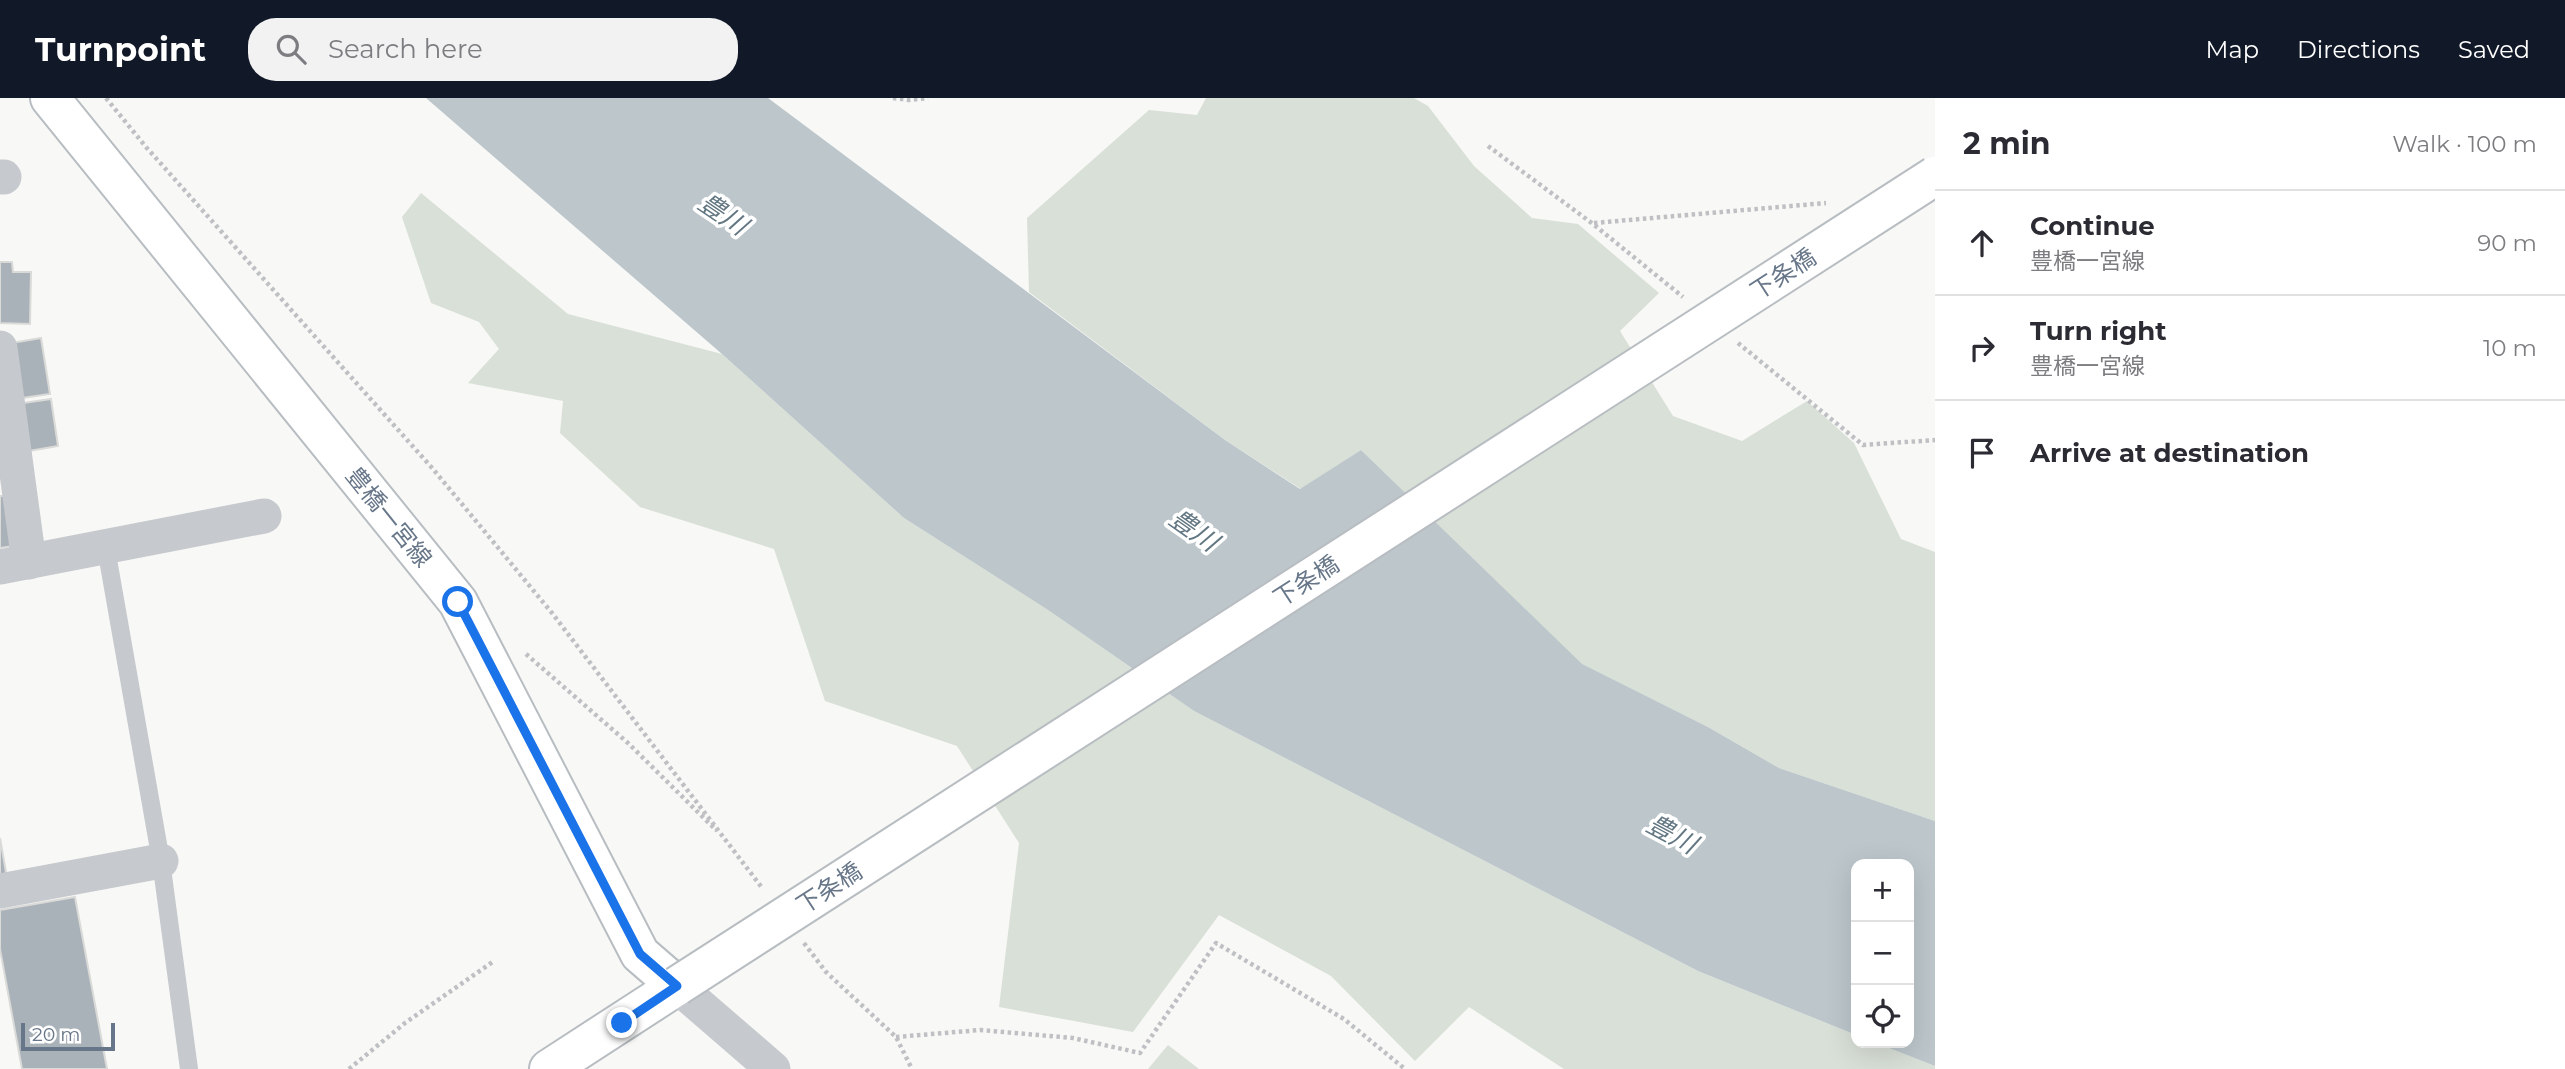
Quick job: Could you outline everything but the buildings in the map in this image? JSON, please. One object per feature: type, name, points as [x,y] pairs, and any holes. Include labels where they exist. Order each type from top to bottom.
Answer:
[{"type":"main road","name":"豊橋一宮線","points":[[50,98],[458,602],[640,954],[677,986]]},
{"type":"main road","name":"下条橋","points":[[677,986],[1935,176]]},
{"type":"main road","points":[[549,1069],[677,986]]},
{"type":"street","points":[[0,348],[14,565],[264,516]]},
{"type":"street","points":[[0,891],[162,861]]},
{"type":"street","points":[[677,986],[773,1069]]},
{"type":"lane","points":[[106,548],[162,861],[189,1069]]},
{"type":"path","points":[[106,98],[146,147],[433,469],[552,613],[770,897]]},
{"type":"path","points":[[893,98],[928,98]]},
{"type":"path","points":[[1593,223],[1839,202]]},
{"type":"path","points":[[523,651],[628,743],[730,844]]},
{"type":"path","points":[[802,940],[826,972],[896,1037],[912,1069]]},
{"type":"path","points":[[896,1037],[980,1030],[1073,1038],[1140,1053],[1216,943],[1344,1019],[1405,1069]]},
{"type":"path","points":[[349,1069],[405,1023],[494,961]]},
{"type":"shaded area","points":[[1206,98],[1414,98],[1428,106],[1474,166],[1532,218],[1578,224],[1659,293],[1620,331],[1673,416],[1742,441],[1807,401],[1854,443],[1901,539],[1935,552],[1935,821],[1779,768],[1708,727],[1581,664],[1361,450],[1301,489],[1225,440],[1029,292],[1027,218],[1149,110],[1197,115]]},
{"type":"shaded area","points":[[421,193],[568,314],[722,354],[904,518],[1048,610],[1194,711],[1698,971],[1851,1033],[1851,1048],[1889,1048],[1935,1066],[1935,1069],[1564,1069],[1469,1007],[1415,1061],[1331,976],[1219,915],[1133,1032],[999,1007],[1019,843],[957,746],[825,701],[774,549],[640,507],[560,433],[563,401],[468,383],[499,349],[479,322],[431,303],[402,217]]},
{"type":"shaded area","points":[[1168,1045],[1199,1069],[1148,1069]]},
{"type":"water","name":"豊川","points":[[426,98],[768,98],[1225,440],[1300,489],[1361,450],[1582,664],[1708,727],[1779,768],[1935,821],[1935,1066],[1889,1048],[1914,1048],[1914,859],[1851,859],[1851,1033],[1698,971],[1194,711],[1048,610],[904,518],[722,354]]},
{"type":"route","points":[[458,602],[640,954],[677,986],[622,1023]]}]
